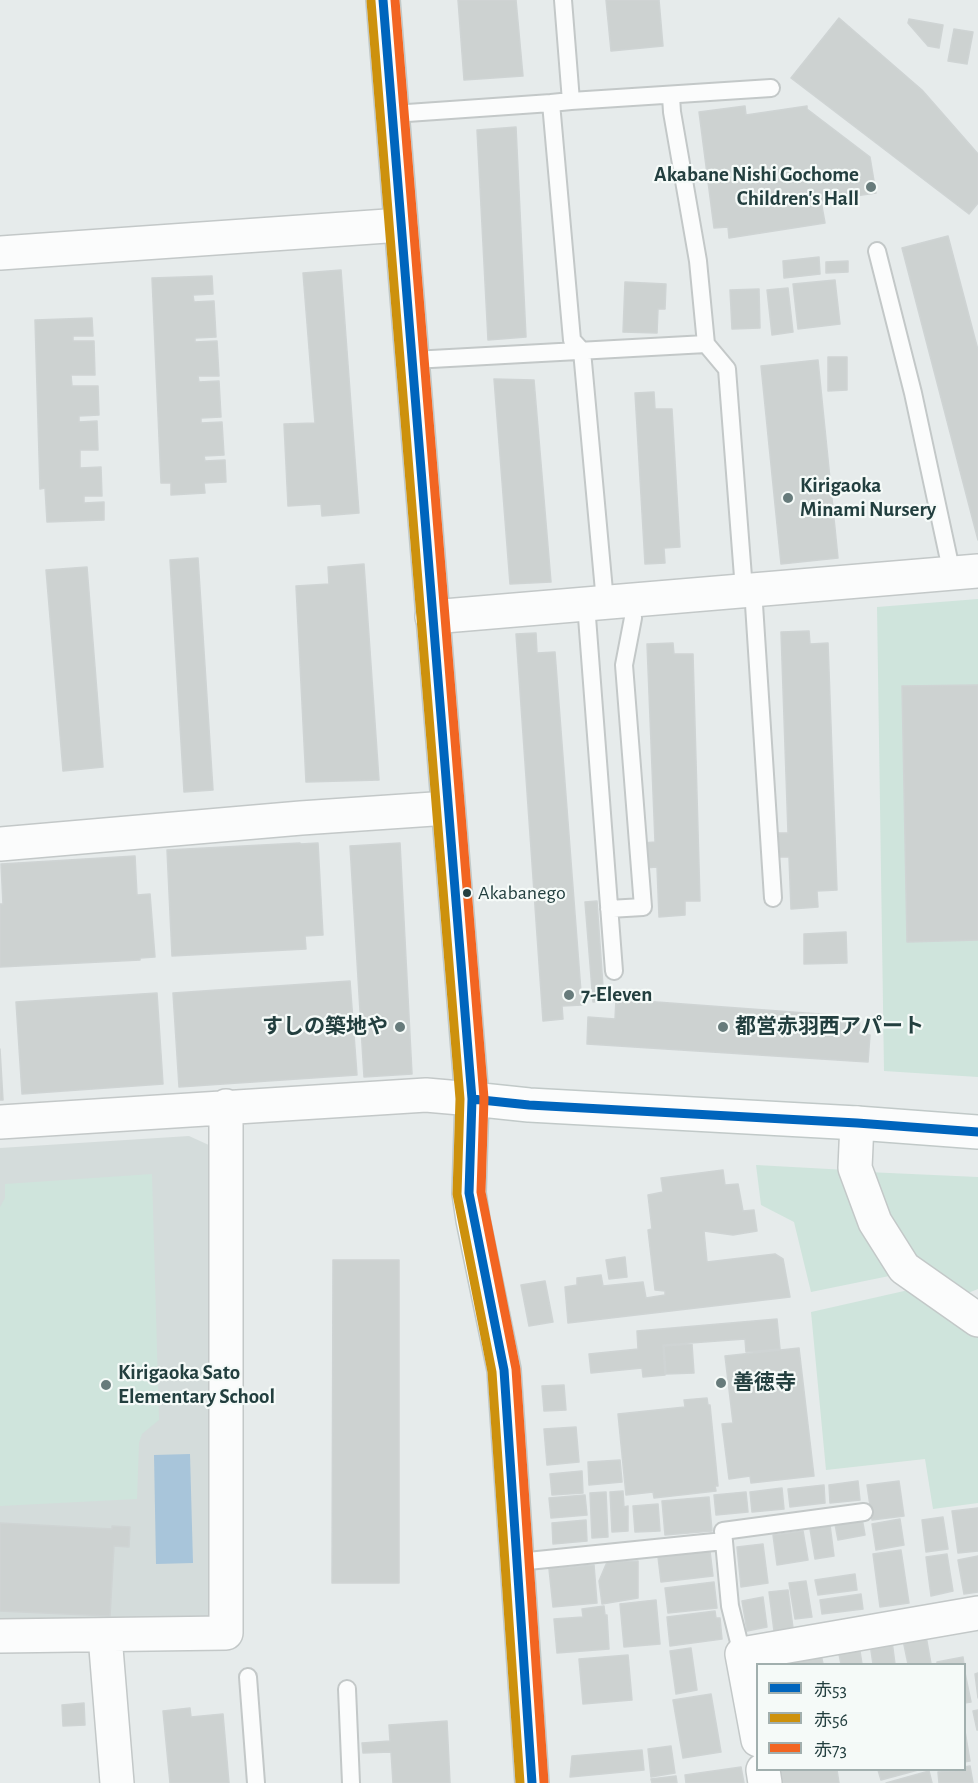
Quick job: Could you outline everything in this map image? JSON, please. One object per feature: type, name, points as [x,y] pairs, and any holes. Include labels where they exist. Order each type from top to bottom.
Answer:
[{"type":"street","points":[[383,0],[472,1099],[469,1193],[504,1370],[532,1783]]},
{"type":"street","points":[[0,254],[401,225]]},
{"type":"street","points":[[432,616],[965,573]]},
{"type":"street","points":[[0,844],[448,808]]},
{"type":"street","points":[[0,1122],[426,1095],[529,1105],[978,1132]]},
{"type":"street","points":[[0,1636],[226,1633],[226,1106]]},
{"type":"street","points":[[857,1123],[855,1168],[875,1222],[904,1268],[978,1320]]},
{"type":"street","points":[[756,1729],[742,1654],[978,1613]]},
{"type":"street","points":[[105,1636],[117,1783]]},
{"type":"lane","points":[[563,0],[570,101]]},
{"type":"lane","points":[[393,114],[771,88]]},
{"type":"lane","points":[[671,96],[698,261],[706,344],[727,369],[748,589],[773,898]]},
{"type":"lane","points":[[551,103],[572,340],[582,351],[607,602],[609,909],[614,971]]},
{"type":"lane","points":[[877,251],[913,393],[965,573]]},
{"type":"lane","points":[[413,360],[706,344]]},
{"type":"lane","points":[[607,602],[633,618],[624,665],[643,907],[609,909]]},
{"type":"lane","points":[[742,1654],[730,1606],[723,1531],[864,1512]]},
{"type":"lane","points":[[518,1562],[724,1541]]},
{"type":"lane","points":[[248,1677],[256,1783]]},
{"type":"lane","points":[[347,1689],[351,1783]]},
{"type":"shaded area","name":"Kirigaoka Sato Elementary School","points":[[189,1136],[211,1146],[213,1622],[0,1624],[0,1148]]},
{"type":"green space","points":[[978,599],[978,1077],[884,1071],[877,607]]},
{"type":"green space","points":[[756,1165],[847,1170],[899,1274],[811,1292],[794,1222],[761,1205]]},
{"type":"green space","points":[[867,1172],[978,1177],[978,1289],[963,1295],[913,1263]]},
{"type":"green space","points":[[152,1174],[159,1420],[142,1434],[139,1443],[137,1499],[0,1506],[0,1207],[5,1198],[5,1184]]},
{"type":"green space","points":[[913,1289],[978,1334],[978,1503],[933,1509],[925,1459],[826,1470],[811,1312]]},
{"type":"water","points":[[190,1454],[193,1563],[156,1564],[154,1455]]},
{"type":"building","points":[[458,0],[516,0],[523,76],[464,80]]},
{"type":"building","points":[[606,0],[659,0],[663,46],[611,51]]},
{"type":"building","points":[[839,18],[922,90],[978,154],[978,203],[969,214],[791,78]]},
{"type":"building","points":[[909,19],[943,25],[939,48],[928,46],[908,23]]},
{"type":"building","points":[[954,29],[973,32],[967,64],[948,61]]},
{"type":"building","points":[[745,106],[746,115],[807,106],[807,109],[870,157],[876,193],[821,201],[825,223],[729,238],[728,227],[714,228],[699,112]]},
{"type":"building","points":[[516,127],[526,337],[488,340],[477,130]]},
{"type":"building","points":[[948,236],[978,350],[978,540],[902,248]]},
{"type":"building","points":[[819,257],[820,274],[784,278],[783,261]]},
{"type":"building","points":[[848,261],[848,272],[826,273],[826,262]]},
{"type":"building","points":[[341,270],[359,513],[322,516],[321,504],[288,506],[284,424],[315,423],[303,273]]},
{"type":"building","points":[[212,276],[213,294],[193,295],[194,302],[214,301],[216,337],[195,338],[195,342],[217,341],[219,376],[198,376],[199,382],[219,381],[221,417],[201,418],[201,423],[222,422],[224,455],[204,456],[205,461],[225,460],[226,482],[204,483],[205,493],[171,495],[171,483],[161,483],[152,278]]},
{"type":"building","points":[[835,280],[840,324],[798,329],[793,284]]},
{"type":"building","points":[[625,282],[666,284],[665,309],[658,309],[657,333],[623,332]]},
{"type":"building","points":[[788,288],[793,332],[772,335],[767,290]]},
{"type":"building","points":[[759,289],[760,328],[732,329],[730,290]]},
{"type":"building","points":[[92,318],[93,336],[73,336],[73,341],[94,341],[95,375],[71,375],[72,386],[98,386],[99,415],[79,416],[79,422],[97,421],[98,450],[80,450],[80,468],[101,467],[102,496],[84,496],[84,503],[104,502],[104,520],[47,522],[45,488],[40,489],[35,320]]},
{"type":"building","points":[[828,357],[847,357],[847,390],[828,391]]},
{"type":"building","points":[[818,360],[838,558],[781,564],[761,366]]},
{"type":"building","points":[[494,379],[534,380],[551,582],[510,584]]},
{"type":"building","points":[[654,392],[655,409],[672,409],[680,547],[664,548],[665,563],[645,564],[635,393]]},
{"type":"building","points":[[198,558],[213,790],[184,792],[170,560]]},
{"type":"building","points":[[364,564],[379,780],[306,782],[296,586],[329,584],[328,567]]},
{"type":"building","points":[[87,567],[103,767],[63,771],[46,570]]},
{"type":"building","points":[[809,631],[810,644],[828,643],[837,890],[817,891],[818,907],[791,909],[789,857],[779,857],[778,833],[788,833],[781,632]]},
{"type":"building","points":[[536,633],[537,653],[555,652],[582,1005],[562,1006],[563,1019],[543,1021],[516,634]]},
{"type":"building","points":[[673,643],[674,654],[693,654],[700,901],[685,901],[685,915],[659,917],[657,867],[644,868],[643,843],[655,842],[647,644]]},
{"type":"building","points":[[978,685],[978,940],[907,942],[902,686]]},
{"type":"building","points":[[318,843],[323,935],[305,936],[306,949],[172,956],[167,850]]},
{"type":"building","points":[[400,843],[412,1074],[364,1077],[350,846]]},
{"type":"building","points":[[135,856],[137,895],[150,894],[155,957],[140,958],[140,960],[0,967],[0,904],[3,904],[1,864]]},
{"type":"building","points":[[597,901],[604,1001],[593,1002],[585,902]]},
{"type":"building","points":[[846,932],[847,963],[804,964],[804,934]]},
{"type":"building","points":[[350,981],[357,1075],[179,1087],[173,993]]},
{"type":"building","points":[[157,993],[163,1084],[22,1094],[16,1002]]},
{"type":"building","name":"都営赤羽西アパート","points":[[616,999],[860,1017],[859,1034],[870,1035],[868,1062],[587,1044],[588,1017],[615,1019]]},
{"type":"building","points":[[0,1049],[3,1100],[0,1100]]},
{"type":"building","points":[[723,1170],[725,1185],[738,1184],[743,1211],[754,1210],[757,1231],[733,1235],[704,1231],[707,1262],[775,1254],[783,1259],[790,1297],[568,1323],[565,1287],[577,1285],[577,1278],[601,1275],[603,1286],[643,1282],[646,1298],[665,1295],[665,1291],[655,1290],[648,1230],[652,1229],[648,1195],[663,1192],[661,1178]]},
{"type":"building","points":[[625,1257],[627,1277],[609,1279],[606,1260]]},
{"type":"building","points":[[333,1260],[399,1260],[399,1583],[332,1583]]},
{"type":"building","points":[[545,1281],[553,1322],[529,1326],[521,1285]]},
{"type":"building","points":[[777,1319],[780,1349],[746,1352],[745,1339],[663,1345],[665,1375],[643,1377],[642,1368],[591,1373],[589,1354],[638,1349],[637,1331]]},
{"type":"building","points":[[692,1344],[694,1373],[666,1374],[664,1346]]},
{"type":"building","points":[[799,1348],[814,1476],[751,1483],[750,1476],[729,1479],[722,1424],[733,1423],[725,1356]]},
{"type":"building","points":[[564,1385],[566,1410],[544,1411],[542,1386]]},
{"type":"building","points":[[707,1398],[708,1405],[710,1405],[718,1486],[715,1486],[716,1491],[654,1498],[653,1492],[626,1495],[618,1414],[685,1407],[684,1400]]},
{"type":"building","points":[[576,1427],[579,1462],[547,1465],[544,1429]]},
{"type":"building","points":[[620,1460],[622,1482],[589,1485],[588,1462]]},
{"type":"building","points":[[582,1471],[583,1493],[552,1495],[550,1474]]},
{"type":"building","points":[[858,1481],[860,1500],[830,1503],[829,1485]]},
{"type":"building","points":[[899,1481],[904,1516],[872,1520],[867,1485]]},
{"type":"building","points":[[824,1485],[825,1503],[790,1507],[788,1489]]},
{"type":"building","points":[[782,1488],[784,1509],[752,1512],[750,1492]]},
{"type":"building","points":[[623,1491],[624,1507],[628,1506],[628,1531],[612,1532],[610,1492]]},
{"type":"building","points":[[606,1492],[608,1537],[592,1538],[590,1493]]},
{"type":"building","points":[[746,1492],[748,1512],[716,1515],[714,1495]]},
{"type":"building","points":[[585,1495],[587,1515],[551,1518],[549,1498]]},
{"type":"building","points":[[709,1497],[712,1531],[665,1535],[662,1501]]},
{"type":"building","points":[[658,1504],[660,1531],[635,1532],[633,1506]]},
{"type":"building","points":[[978,1508],[978,1551],[958,1553],[952,1511]]},
{"type":"building","points":[[943,1517],[948,1549],[926,1552],[922,1520]]},
{"type":"building","points":[[862,1518],[865,1535],[838,1540],[835,1524]]},
{"type":"building","points":[[900,1519],[904,1545],[876,1550],[872,1524]]},
{"type":"building","points":[[586,1520],[587,1541],[553,1544],[552,1523]]},
{"type":"building","points":[[0,1523],[112,1529],[112,1526],[130,1527],[129,1547],[114,1546],[110,1616],[0,1611]]},
{"type":"building","points":[[830,1525],[834,1556],[815,1559],[810,1529]]},
{"type":"building","points":[[803,1531],[808,1560],[777,1565],[773,1535]]},
{"type":"building","points":[[763,1544],[768,1583],[741,1587],[737,1547]]},
{"type":"building","points":[[901,1550],[909,1603],[880,1607],[873,1554]]},
{"type":"building","points":[[710,1551],[713,1576],[661,1582],[658,1557]]},
{"type":"building","points":[[947,1554],[953,1591],[931,1596],[926,1557]]},
{"type":"building","points":[[978,1556],[978,1592],[964,1594],[958,1560]]},
{"type":"building","points":[[638,1561],[638,1598],[602,1604],[599,1581],[607,1562]]},
{"type":"building","points":[[594,1565],[597,1603],[553,1607],[549,1569]]},
{"type":"building","points":[[855,1574],[857,1590],[818,1595],[815,1580]]},
{"type":"building","points":[[806,1581],[812,1617],[795,1619],[789,1583]]},
{"type":"building","points":[[714,1582],[717,1608],[668,1613],[665,1588]]},
{"type":"building","points":[[788,1590],[793,1628],[774,1631],[769,1592]]},
{"type":"building","points":[[861,1594],[863,1609],[822,1614],[820,1600]]},
{"type":"building","points":[[763,1597],[767,1627],[747,1631],[742,1601]]},
{"type":"building","points":[[656,1600],[660,1644],[624,1647],[620,1604]]},
{"type":"building","points":[[604,1606],[605,1615],[607,1615],[609,1649],[557,1653],[554,1619],[583,1617],[582,1609]]},
{"type":"building","points":[[715,1611],[716,1618],[720,1618],[722,1639],[670,1646],[667,1617]]},
{"type":"building","points":[[926,1636],[931,1663],[908,1663],[903,1640]]},
{"type":"building","points":[[892,1641],[895,1663],[873,1663],[870,1644]]},
{"type":"building","points":[[859,1645],[862,1663],[841,1663],[838,1649]]},
{"type":"building","points":[[691,1648],[697,1690],[676,1694],[670,1651]]},
{"type":"building","points":[[820,1649],[823,1663],[773,1663]]},
{"type":"building","points":[[628,1655],[632,1700],[583,1704],[579,1659]]},
{"type":"building","points":[[963,1657],[964,1663],[937,1663]]},
{"type":"building","points":[[978,1673],[978,1698],[975,1674]]},
{"type":"building","points":[[966,1678],[971,1702],[966,1703]]},
{"type":"building","points":[[711,1694],[721,1752],[683,1758],[673,1700]]},
{"type":"building","points":[[84,1703],[85,1725],[63,1726],[62,1705]]},
{"type":"building","points":[[190,1708],[191,1717],[223,1714],[229,1783],[170,1783],[163,1711]]},
{"type":"building","points":[[978,1710],[978,1730],[977,1730],[973,1711]]},
{"type":"building","points":[[447,1721],[450,1783],[393,1783],[391,1752],[363,1753],[362,1743],[390,1741],[389,1725]]},
{"type":"building","points":[[966,1737],[970,1761],[966,1762]]},
{"type":"building","points":[[671,1746],[675,1773],[651,1777],[648,1749]]},
{"type":"building","points":[[642,1750],[644,1770],[570,1777],[572,1756]]},
{"type":"building","points":[[970,1766],[973,1783],[939,1783],[938,1772],[966,1771],[966,1767]]},
{"type":"building","points":[[741,1767],[744,1783],[686,1783],[685,1775]]},
{"type":"building","points":[[781,1771],[837,1771],[839,1783],[783,1783]]},
{"type":"building","points":[[878,1771],[914,1771],[881,1780]]},
{"type":"building","points":[[929,1771],[932,1783],[886,1783]]},
{"type":"building","points":[[676,1776],[677,1783],[652,1783],[651,1779]]},
{"type":"transit line","name":"赤53","points":[[383,0],[472,1099],[469,1193],[504,1370],[532,1783]]},
{"type":"transit line","name":"赤73","points":[[395,0],[484,1098],[481,1192],[516,1369],[544,1782]]},
{"type":"transit line","name":"赤56","points":[[371,1],[460,1099],[457,1194],[492,1372],[520,1783]]},
{"type":"transit line","name":"赤53","points":[[472,1099],[529,1105],[978,1132]]},
{"type":"place","name":"Akabane Nishi Gochome Children's Hall","points":[[871,187]]},
{"type":"place","name":"Kirigaoka Minami Nursery","points":[[788,498]]},
{"type":"place","name":"Akabanego","points":[[467,893]]},
{"type":"place","name":"7-Eleven","points":[[569,995]]},
{"type":"place","name":"すしの築地や","points":[[400,1027]]},
{"type":"place","name":"都営赤羽西アパート","points":[[723,1027]]},
{"type":"place","name":"善徳寺","points":[[721,1383]]},
{"type":"place","name":"Kirigaoka Sato Elementary School","points":[[106,1385]]}]
